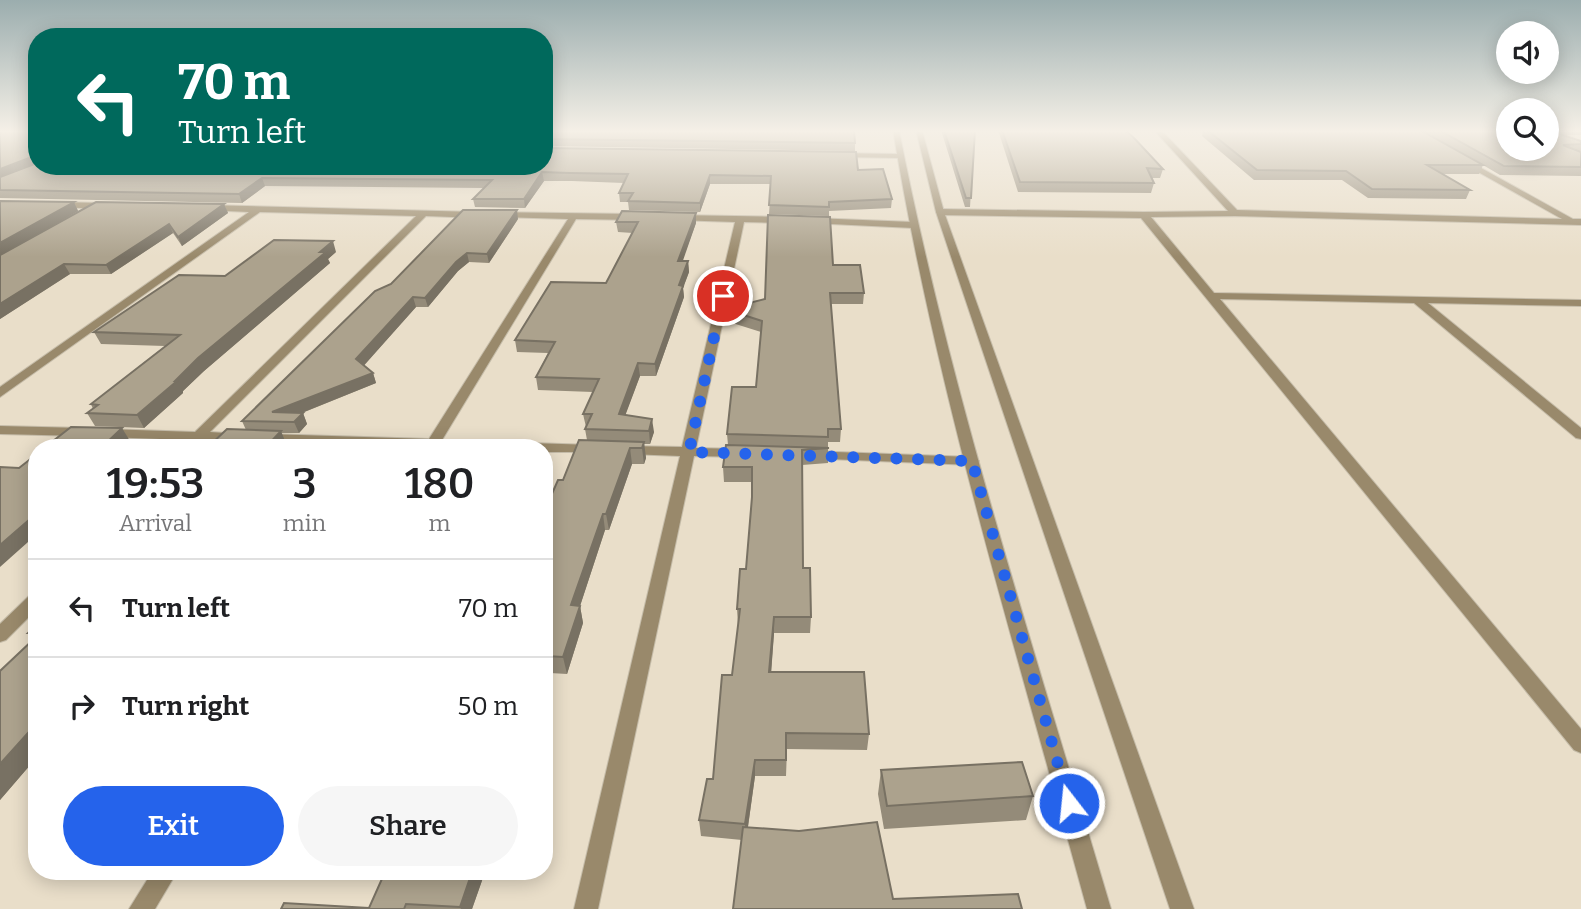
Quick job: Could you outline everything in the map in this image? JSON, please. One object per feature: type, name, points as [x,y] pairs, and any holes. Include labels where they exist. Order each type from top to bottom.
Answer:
[{"type":"street","points":[[903,172],[972,461],[1099,909]]},
{"type":"street","points":[[930,172],[940,212],[1182,909]]},
{"type":"street","points":[[1197,172],[1235,213]]},
{"type":"street","points":[[1486,172],[1577,222]]},
{"type":"street","points":[[49,205],[125,206]]},
{"type":"street","points":[[78,219],[98,206]]},
{"type":"street","points":[[191,208],[643,217]]},
{"type":"street","points":[[0,393],[258,209]]},
{"type":"street","points":[[940,212],[1144,215],[1235,213],[1577,222]]},
{"type":"street","points":[[195,439],[423,214]]},
{"type":"street","points":[[1144,215],[1581,744]]},
{"type":"street","points":[[435,439],[573,217]]},
{"type":"street","points":[[671,218],[914,225]]},
{"type":"street","points":[[586,909],[740,218]]},
{"type":"street","points":[[1211,296],[1581,303]]},
{"type":"street","points":[[1418,300],[1581,435]]},
{"type":"street","points":[[0,430],[268,439]]},
{"type":"street","points":[[553,449],[756,454]]},
{"type":"street","points":[[797,455],[972,461]]},
{"type":"street","points":[[0,635],[28,607]]},
{"type":"street","points":[[142,909],[160,880]]},
{"type":"building","points":[[12,172],[28,172],[28,175],[540,175],[524,199],[473,199],[492,180],[262,178],[239,194],[0,190],[0,177]]},
{"type":"building","points":[[560,172],[884,172],[892,199],[829,202],[829,207],[769,205],[771,176],[710,175],[700,203],[628,201],[633,193],[619,193],[628,174]]},
{"type":"building","points":[[958,172],[973,172],[971,198],[966,198]]},
{"type":"building","points":[[1017,172],[1149,172],[1154,183],[1020,182]]},
{"type":"building","points":[[1348,172],[1440,172],[1470,190],[1372,189]]},
{"type":"building","points":[[0,201],[74,202],[0,243]]},
{"type":"building","points":[[96,202],[224,204],[178,237],[169,224],[106,265],[64,264],[0,304],[0,255]]},
{"type":"building","points":[[463,210],[517,210],[487,254],[467,253],[425,298],[413,297],[356,359],[373,373],[272,412],[303,413],[294,422],[242,421],[375,291],[391,284]]},
{"type":"building","points":[[622,211],[696,213],[678,261],[688,261],[679,285],[683,286],[655,364],[638,363],[619,414],[652,419],[649,431],[585,429],[592,414],[583,414],[599,379],[536,377],[555,342],[515,340],[551,282],[606,283],[638,222],[616,222]]},
{"type":"building","points":[[768,215],[830,217],[833,265],[860,265],[864,293],[830,293],[841,429],[828,429],[828,437],[727,434],[732,387],[756,387],[762,321],[725,309],[765,299]]},
{"type":"building","points":[[274,240],[333,241],[320,252],[326,252],[198,358],[177,381],[137,415],[87,413],[98,405],[91,404],[180,335],[94,332],[179,275],[225,276]]},
{"type":"building","points":[[71,427],[122,428],[110,439],[56,439]]},
{"type":"building","points":[[227,429],[281,431],[273,439],[216,439]]},
{"type":"building","points":[[579,440],[644,442],[642,448],[630,448],[606,514],[603,514],[571,605],[580,606],[563,657],[553,656],[553,491],[558,480],[563,480]]},
{"type":"building","points":[[726,445],[829,448],[802,450],[803,568],[810,568],[811,617],[774,617],[769,672],[864,672],[869,734],[786,733],[786,760],[755,760],[745,824],[699,820],[707,779],[713,779],[722,675],[732,675],[740,609],[737,609],[740,569],[746,569],[752,497],[752,467],[723,467]]},
{"type":"building","points":[[28,461],[28,521],[0,545],[0,467],[19,468]]},
{"type":"building","points":[[28,645],[28,733],[0,764],[0,671]]},
{"type":"building","points":[[1022,762],[1033,796],[887,806],[881,770]]},
{"type":"building","points":[[877,822],[893,899],[1018,894],[1022,909],[733,909],[743,827],[799,831]]},
{"type":"building","points":[[381,880],[469,880],[460,907],[406,904],[404,909],[281,909],[284,903],[369,908]]},
{"type":"route","points":[[723,296],[689,452],[972,461],[1069,803]]}]
